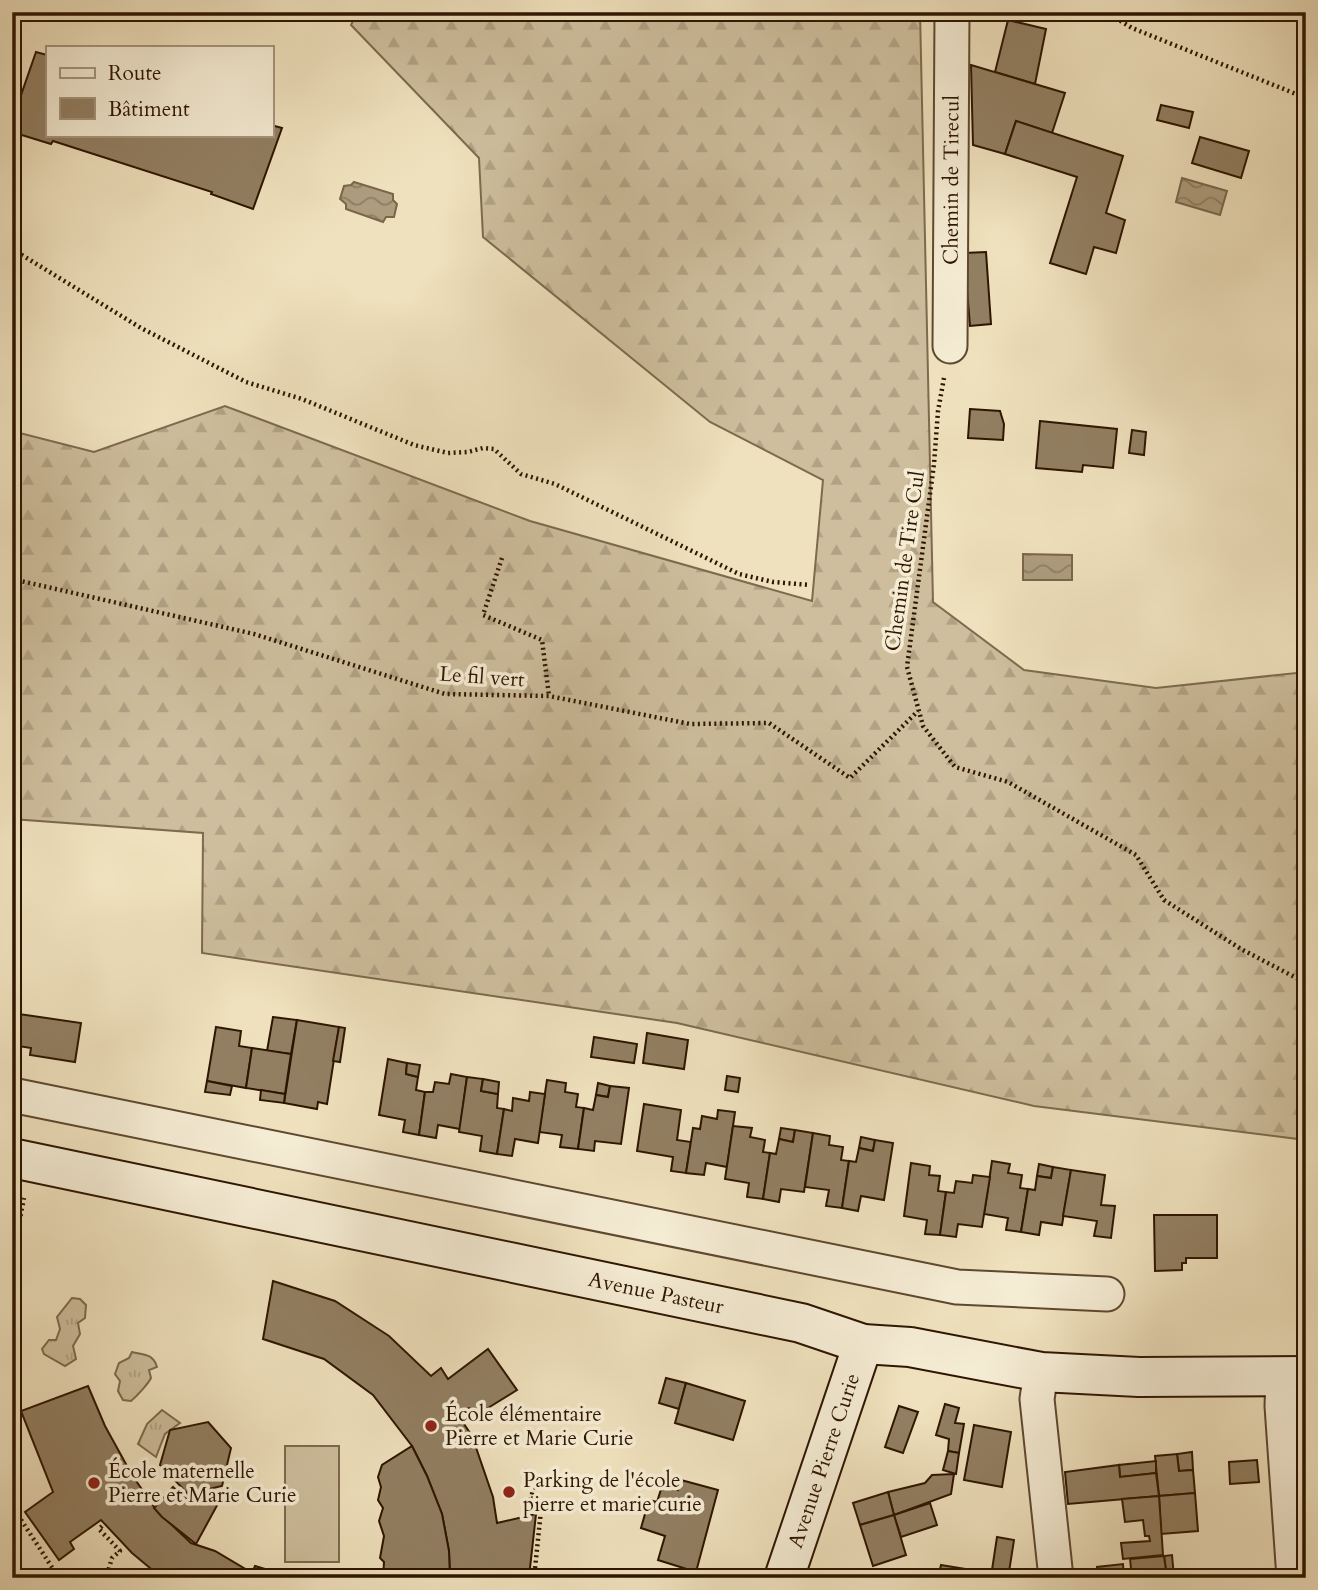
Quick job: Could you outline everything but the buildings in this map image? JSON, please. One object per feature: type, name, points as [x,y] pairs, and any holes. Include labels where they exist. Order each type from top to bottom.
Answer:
[{"type":"main road","name":"Avenue Pasteur","points":[[22,1159],[801,1323],[863,1344],[910,1348],[1041,1372],[1139,1377],[1294,1376]]},
{"type":"main road","name":"Avenue Pierre Curie","points":[[784,1578],[863,1344]]},
{"type":"street","name":"Chemin de Tirecul","points":[[950,346],[952,12]]},
{"type":"street","points":[[12,1095],[957,1287],[1107,1294]]},
{"type":"street","points":[[1041,1372],[1037,1399],[1056,1578]]},
{"type":"street","points":[[1294,1376],[1282,1406],[1294,1578]]},
{"type":"path","points":[[12,26],[15,12]]},
{"type":"path","points":[[1106,12],[1132,28],[1306,98]]},
{"type":"path","points":[[12,249],[141,328],[246,382],[302,399],[414,444],[448,453],[494,449],[521,474],[555,484],[739,574],[773,582],[810,585]]},
{"type":"path","name":"Chemin de Tire Cul","points":[[950,346],[938,411],[934,464],[907,667],[923,726],[955,768],[1008,782],[1136,855],[1164,900],[1241,949],[1306,983]]},
{"type":"path","points":[[502,558],[483,615],[542,640],[550,696]]},
{"type":"path","name":"Le fil vert","points":[[12,579],[254,634],[445,694],[550,696],[690,724],[769,723],[850,778],[918,711]]},
{"type":"path","points":[[12,1259],[22,1159]]},
{"type":"path","points":[[524,1470],[535,1482],[531,1498],[542,1501],[534,1578]]},
{"type":"path","points":[[12,1506],[59,1578]]},
{"type":"path","points":[[102,1526],[99,1529],[120,1551],[112,1558],[106,1578]]},
{"type":"green space","points":[[357,12],[920,12],[933,602],[1024,670],[1156,688],[1306,672],[1306,1140],[1034,1106],[677,1023],[202,953],[203,833],[12,819],[12,431],[94,452],[225,406],[530,521],[812,601],[823,480],[710,422],[483,237],[479,158],[351,25]]},
{"type":"green space","points":[[72,1298],[80,1299],[86,1305],[85,1318],[78,1323],[80,1334],[73,1346],[76,1359],[65,1366],[44,1354],[42,1349],[49,1340],[56,1340],[60,1329],[57,1317]]},
{"type":"green space","points":[[132,1352],[150,1357],[157,1367],[149,1370],[151,1378],[131,1401],[123,1400],[118,1391],[120,1381],[115,1374],[119,1363],[129,1358]]},
{"type":"green space","points":[[162,1410],[180,1423],[165,1434],[156,1457],[138,1444],[147,1424]]},
{"type":"green space","points":[[285,1446],[339,1446],[339,1562],[285,1562]]},
{"type":"water","points":[[1182,178],[1227,191],[1220,215],[1176,202]]},
{"type":"water","points":[[354,182],[393,194],[393,200],[397,204],[394,217],[386,217],[383,222],[346,209],[346,204],[340,199],[344,186]]},
{"type":"water","points":[[1023,554],[1072,555],[1072,580],[1023,580]]},
{"type":"place","name":"École élémentaire Pierre et Marie Curie","points":[[431,1426]]},
{"type":"place","name":"École maternelle Pierre et Marie Curie","points":[[94,1483]]},
{"type":"place","name":"Parking de l'école pierre et marie curie","points":[[509,1492]]}]
